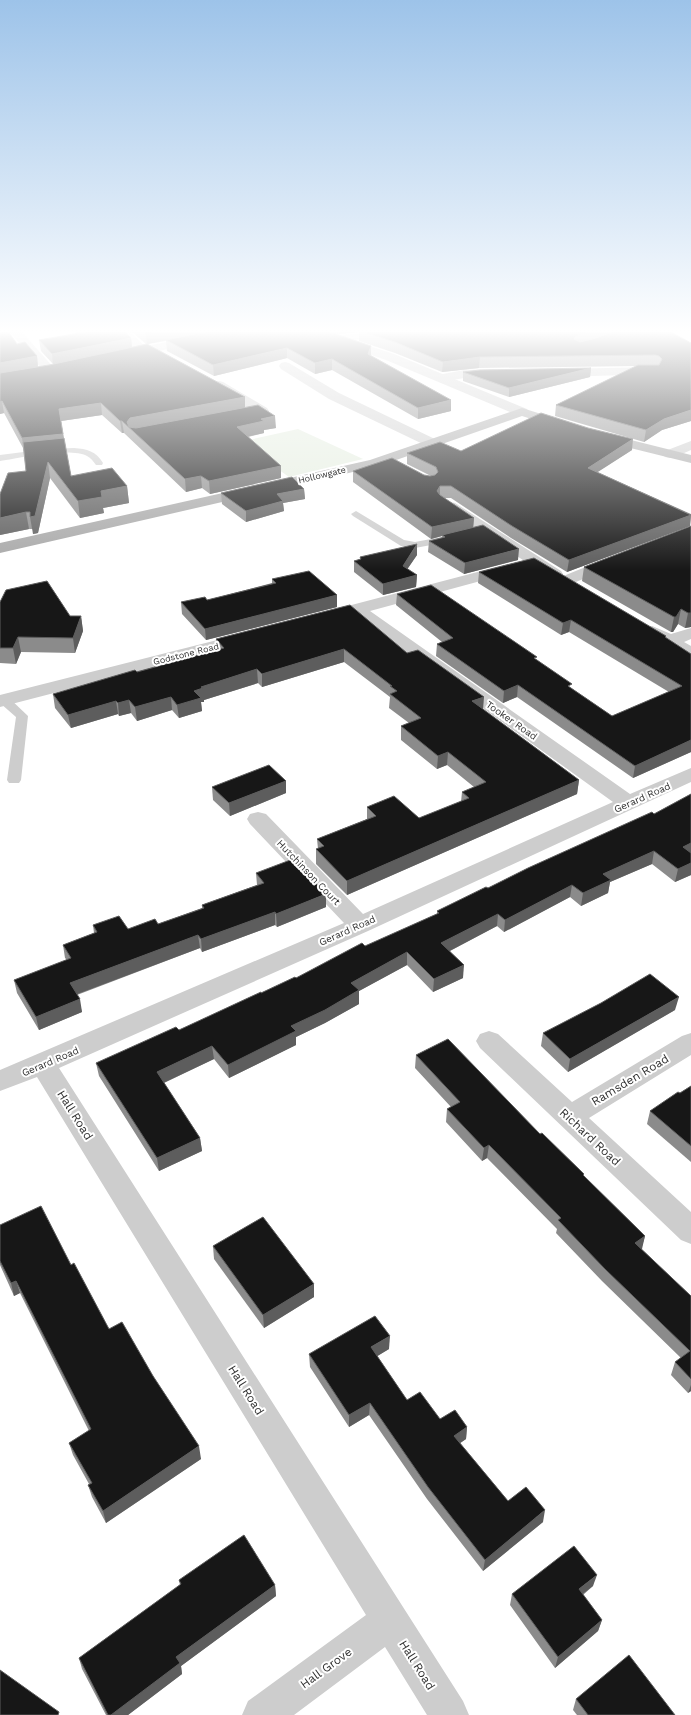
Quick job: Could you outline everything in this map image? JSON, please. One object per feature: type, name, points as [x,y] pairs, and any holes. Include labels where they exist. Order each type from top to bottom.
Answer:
[{"type":"main road","name":"Hollowgate","points":[[1,547],[387,459],[522,412]]},
{"type":"main road","points":[[475,428],[517,425],[571,430],[522,412]]},
{"type":"main road","points":[[592,435],[691,459]]},
{"type":"street","points":[[242,415],[262,411]]},
{"type":"street","points":[[365,411],[432,443]]},
{"type":"street","points":[[670,454],[691,445]]},
{"type":"street","points":[[387,459],[400,467]]},
{"type":"street","points":[[445,502],[477,532],[535,562],[585,592]]},
{"type":"street","points":[[565,580],[627,556]]},
{"type":"street","points":[[311,621],[535,562]]},
{"type":"street","name":"Tooker Road","points":[[356,609],[629,803]]},
{"type":"street","points":[[637,622],[691,653]]},
{"type":"street","points":[[670,641],[691,633]]},
{"type":"street","name":"Godstone Road","points":[[2,701],[258,635]]},
{"type":"street","name":"Gerard Road","points":[[0,1081],[43,1064],[360,925],[691,774]]},
{"type":"street","name":"Hutchinson Court","points":[[258,819],[360,925]]},
{"type":"street","name":"Richard Road","points":[[489,1041],[691,1231]]},
{"type":"street","name":"Ramsden Road","points":[[569,1117],[691,1043]]},
{"type":"street","name":"Hall Road","points":[[43,1064],[449,1715]]},
{"type":"street","name":"Hall Grove","points":[[262,1715],[389,1621]]},
{"type":"lane","points":[[0,458],[57,451],[83,452],[91,453],[99,463]]},
{"type":"lane","points":[[356,514],[401,543],[415,545],[454,537]]},
{"type":"lane","points":[[2,701],[22,716],[14,780]]},
{"type":"shaded area","points":[[298,429],[363,459],[289,477],[240,442]]},
{"type":"building","points":[[7,411],[59,411],[63,434],[22,438]]},
{"type":"building","points":[[109,411],[168,411],[130,418],[127,422],[129,427],[136,428],[226,411],[267,411],[275,416],[261,419],[264,421],[237,427],[281,466],[209,481],[201,476],[185,479],[122,421],[120,421]]},
{"type":"building","points":[[578,411],[688,411],[664,419],[646,430]]},
{"type":"building","points":[[541,413],[588,428],[633,439],[588,468],[691,515],[569,560],[512,526],[451,486],[440,486],[437,491],[440,495],[474,518],[432,527],[353,471],[392,458],[424,475],[435,475],[438,472],[436,467],[407,453],[440,442],[461,451]]},
{"type":"building","points":[[64,438],[71,476],[112,468],[127,486],[101,491],[102,497],[78,501],[48,462],[35,516],[30,517],[30,512],[26,512],[0,518],[0,494],[8,473],[26,471],[23,442]]},
{"type":"building","points":[[292,477],[304,489],[277,494],[283,501],[246,511],[221,493]]},
{"type":"building","points":[[483,525],[519,549],[465,563],[429,541],[445,537],[442,535]]},
{"type":"building","points":[[691,526],[691,613],[681,609],[676,617],[674,617],[584,567]]},
{"type":"building","points":[[417,544],[403,566],[417,575],[383,584],[354,561],[361,559],[360,557]]},
{"type":"building","points":[[534,558],[666,636],[665,637],[691,654],[691,740],[635,766],[518,685],[504,691],[437,644],[453,638],[397,594],[431,585],[537,657],[534,658],[572,684],[568,686],[612,716],[682,686],[571,620],[563,623],[479,572]]},
{"type":"building","points":[[309,571],[337,595],[205,629],[181,602],[205,597],[207,600],[276,583],[272,579]]},
{"type":"building","points":[[47,581],[70,616],[81,616],[73,638],[18,637],[13,648],[0,648],[0,602],[6,590]]},
{"type":"building","points":[[350,605],[407,653],[418,650],[484,697],[472,701],[579,780],[347,881],[316,849],[324,846],[317,839],[376,816],[367,807],[394,796],[419,818],[469,798],[462,792],[486,782],[448,752],[438,756],[401,726],[421,718],[390,694],[397,691],[390,686],[392,686],[344,649],[262,674],[257,669],[201,687],[203,688],[194,691],[201,698],[177,705],[171,697],[135,707],[129,700],[118,703],[116,701],[68,715],[53,694],[135,670],[137,672],[224,648],[216,639]]},
{"type":"building","points":[[269,765],[286,781],[229,803],[212,787]]},
{"type":"building","points":[[691,794],[691,843],[683,847],[691,853],[691,863],[678,869],[654,851],[603,874],[611,880],[583,893],[572,885],[505,920],[498,914],[441,943],[464,965],[434,979],[407,952],[351,983],[359,990],[325,1010],[291,1026],[296,1031],[228,1065],[212,1046],[157,1072],[200,1138],[157,1158],[96,1063],[176,1027],[179,1030],[261,992],[295,977],[296,978],[362,943],[365,946],[439,913],[437,911],[486,887],[488,888],[528,868],[652,812],[654,814]]},
{"type":"building","points":[[293,859],[326,894],[276,914],[275,912],[201,939],[198,935],[70,983],[80,999],[36,1017],[14,980],[71,958],[63,945],[97,932],[93,925],[119,916],[128,929],[155,919],[158,924],[204,908],[202,905],[264,883],[256,873]]},
{"type":"building","points":[[650,974],[679,997],[570,1059],[543,1033],[601,1003]]},
{"type":"building","points":[[448,1039],[540,1134],[542,1133],[645,1236],[635,1243],[691,1296],[691,1379],[675,1362],[690,1351],[605,1269],[558,1220],[561,1218],[489,1145],[484,1148],[447,1109],[460,1102],[416,1055]]},
{"type":"building","points":[[691,1086],[691,1146],[650,1111],[678,1092],[680,1093]]},
{"type":"building","points":[[41,1206],[71,1265],[74,1263],[109,1329],[122,1322],[153,1376],[199,1446],[103,1511],[88,1485],[92,1483],[69,1443],[91,1429],[16,1281],[11,1283],[0,1261],[0,1225]]},
{"type":"building","points":[[263,1217],[314,1284],[263,1315],[213,1246]]},
{"type":"building","points":[[375,1316],[390,1336],[371,1347],[407,1400],[420,1392],[440,1419],[455,1410],[467,1427],[454,1436],[508,1501],[526,1487],[545,1510],[485,1560],[428,1487],[370,1403],[349,1415],[309,1354]]},
{"type":"building","points":[[244,1535],[275,1585],[176,1657],[180,1663],[111,1715],[108,1715],[79,1658],[181,1584],[179,1580]]},
{"type":"building","points":[[574,1546],[597,1575],[579,1589],[602,1620],[558,1657],[512,1594]]},
{"type":"building","points":[[629,1655],[675,1715],[588,1715],[576,1699]]},
{"type":"building","points":[[0,1670],[59,1712],[58,1715],[0,1715]]}]
